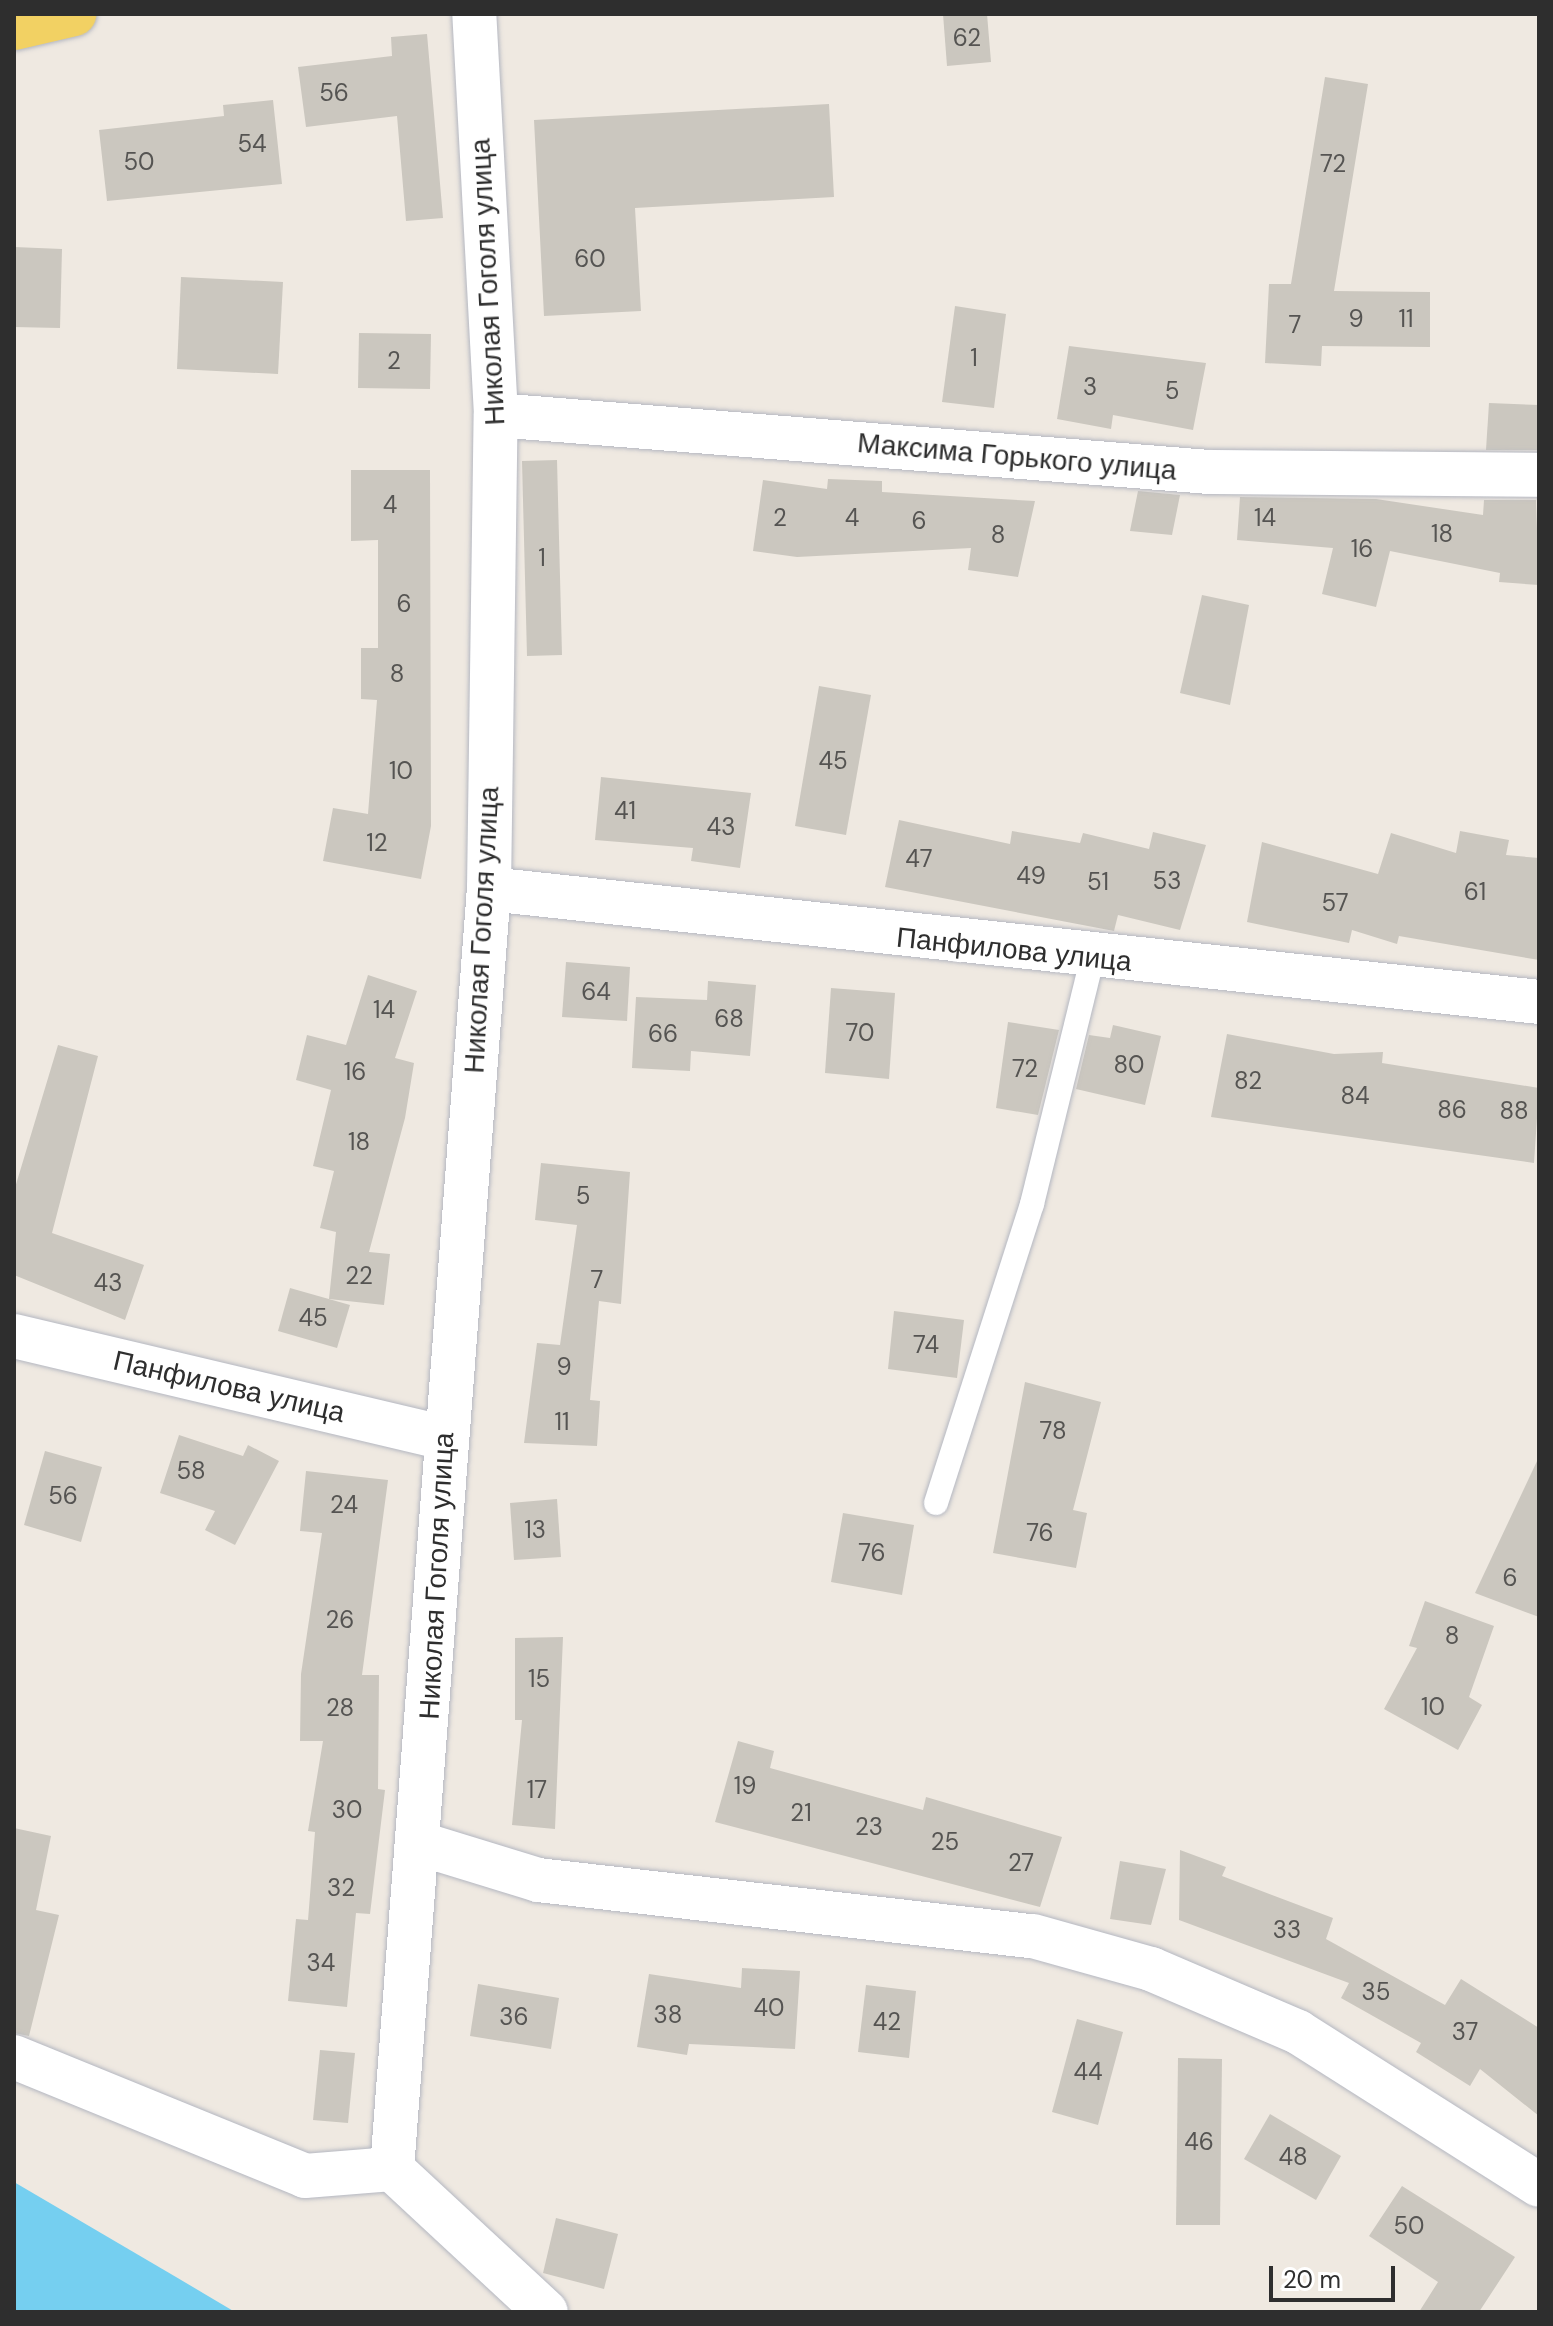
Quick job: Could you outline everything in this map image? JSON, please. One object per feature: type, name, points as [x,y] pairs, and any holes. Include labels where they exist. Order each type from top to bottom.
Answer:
[{"type":"main road","points":[[14,28],[74,14]]},
{"type":"street","name":"Николая Гоголя улица","points":[[392,2169],[421,1844],[445,1438],[489,889],[496,415],[474,14]]},
{"type":"street","name":"Максима Горького улица","points":[[496,415],[1209,472],[1539,475]]},
{"type":"street","name":"Панфилова улица","points":[[489,889],[1092,959],[1539,1002]]},
{"type":"street","name":"Панфилова улица","points":[[14,1336],[445,1438]]},
{"type":"street","points":[[421,1844],[538,1880],[1033,1936],[1151,1969],[1298,2032],[1539,2185]]},
{"type":"street","points":[[14,2057],[305,2176],[392,2169],[546,2312]]},
{"type":"lane","points":[[936,1503],[1032,1204],[1092,959]]},
{"type":"water","points":[[14,2182],[176,2277],[235,2312],[14,2311]]},
{"type":"building","points":[[943,14],[987,14],[991,62],[947,66]]},
{"type":"building","points":[[427,34],[443,218],[406,221],[397,116],[306,127],[298,67],[392,56],[391,37]]},
{"type":"building","points":[[1325,77],[1368,84],[1334,291],[1430,292],[1430,347],[1322,346],[1321,366],[1265,363],[1269,284],[1291,284]]},
{"type":"building","points":[[273,100],[282,184],[107,201],[99,130],[224,116],[223,105]]},
{"type":"building","points":[[829,104],[834,197],[635,208],[641,311],[544,316],[534,120]]},
{"type":"building","points":[[14,247],[62,249],[60,328],[14,327]]},
{"type":"building","points":[[181,277],[283,282],[278,374],[177,369]]},
{"type":"building","points":[[955,306],[1006,314],[994,408],[942,402]]},
{"type":"building","points":[[359,333],[431,334],[430,389],[358,388]]},
{"type":"building","points":[[1069,346],[1206,363],[1193,430],[1113,415],[1111,429],[1057,419]]},
{"type":"building","points":[[1489,403],[1539,405],[1538,450],[1486,450]]},
{"type":"building","points":[[557,460],[562,655],[527,656],[522,461]]},
{"type":"building","points":[[351,470],[430,470],[431,826],[421,879],[323,861],[333,808],[368,814],[377,700],[361,699],[361,648],[378,648],[378,540],[351,541]]},
{"type":"building","points":[[828,479],[882,481],[882,492],[1035,501],[1018,577],[968,570],[971,548],[797,557],[753,551],[763,480],[827,489]]},
{"type":"building","points":[[1138,491],[1180,495],[1172,535],[1130,531]]},
{"type":"building","points":[[1240,497],[1376,499],[1483,515],[1484,500],[1536,500],[1539,585],[1499,582],[1500,573],[1390,551],[1376,607],[1322,594],[1333,548],[1237,540]]},
{"type":"building","points":[[1202,595],[1249,605],[1230,705],[1180,693]]},
{"type":"building","points":[[819,686],[871,695],[846,835],[795,826]]},
{"type":"building","points":[[601,777],[751,793],[740,868],[691,861],[693,848],[595,840]]},
{"type":"building","points":[[899,820],[1010,844],[1012,831],[1080,843],[1083,833],[1149,849],[1153,832],[1206,845],[1180,930],[1118,915],[1114,931],[885,887]]},
{"type":"building","points":[[1460,831],[1509,840],[1506,855],[1539,858],[1539,960],[1399,936],[1397,944],[1352,930],[1349,943],[1247,922],[1262,842],[1378,874],[1391,833],[1456,853]]},
{"type":"building","points":[[566,962],[630,967],[627,1021],[562,1017]]},
{"type":"building","points":[[368,975],[417,991],[395,1058],[414,1063],[405,1118],[369,1252],[390,1254],[384,1305],[329,1299],[336,1232],[320,1228],[334,1171],[313,1166],[331,1090],[296,1080],[307,1035],[346,1045]]},
{"type":"building","points":[[708,981],[756,985],[750,1056],[691,1051],[690,1071],[632,1068],[636,997],[707,1000]]},
{"type":"building","points":[[831,988],[895,993],[889,1079],[825,1073]]},
{"type":"building","points":[[1008,1022],[1059,1030],[1038,1115],[996,1108]]},
{"type":"building","points":[[1113,1025],[1161,1036],[1145,1105],[1076,1089],[1089,1035],[1110,1038]]},
{"type":"building","points":[[1227,1034],[1334,1054],[1383,1052],[1382,1063],[1539,1088],[1534,1163],[1211,1117]]},
{"type":"building","points":[[58,1045],[98,1056],[52,1233],[144,1265],[125,1320],[14,1275],[14,1191]]},
{"type":"building","points":[[541,1163],[630,1172],[621,1304],[599,1301],[590,1400],[600,1401],[597,1446],[524,1443],[537,1343],[560,1345],[577,1225],[535,1220]]},
{"type":"building","points":[[290,1288],[350,1305],[337,1348],[278,1331]]},
{"type":"building","points":[[894,1311],[964,1320],[957,1378],[888,1369]]},
{"type":"building","points":[[1025,1382],[1101,1402],[1073,1510],[1087,1513],[1076,1568],[993,1553]]},
{"type":"building","points":[[179,1435],[243,1456],[248,1445],[279,1461],[235,1545],[205,1530],[215,1511],[160,1493]]},
{"type":"building","points":[[45,1451],[102,1467],[81,1542],[24,1525]]},
{"type":"building","points":[[1539,1459],[1539,1617],[1475,1593]]},
{"type":"building","points":[[306,1471],[388,1480],[362,1675],[379,1675],[378,1789],[385,1790],[370,1914],[356,1913],[347,2007],[288,2001],[296,1919],[308,1920],[315,1832],[308,1831],[323,1741],[300,1741],[301,1674],[322,1533],[300,1531]]},
{"type":"building","points":[[557,1499],[561,1557],[514,1560],[510,1503]]},
{"type":"building","points":[[843,1513],[914,1525],[902,1595],[831,1582]]},
{"type":"building","points":[[1425,1601],[1494,1626],[1469,1697],[1482,1705],[1458,1750],[1384,1709],[1417,1648],[1409,1646]]},
{"type":"building","points":[[563,1637],[555,1829],[512,1825],[522,1720],[515,1720],[515,1638]]},
{"type":"building","points":[[738,1741],[774,1751],[770,1768],[923,1810],[926,1797],[1062,1837],[1040,1907],[715,1822]]},
{"type":"building","points":[[14,1828],[51,1836],[36,1910],[59,1915],[29,2036],[14,2033]]},
{"type":"building","points":[[1180,1850],[1226,1867],[1222,1876],[1333,1918],[1326,1939],[1445,2005],[1461,1979],[1539,2028],[1539,2116],[1480,2069],[1470,2086],[1416,2052],[1421,2043],[1341,1998],[1349,1983],[1179,1920]]},
{"type":"building","points":[[1120,1861],[1166,1869],[1151,1925],[1110,1919]]},
{"type":"building","points":[[742,1968],[800,1971],[795,2049],[689,2044],[687,2055],[637,2047],[649,1974],[741,1988]]},
{"type":"building","points":[[478,1984],[559,1998],[551,2049],[470,2036]]},
{"type":"building","points":[[866,1985],[916,1991],[909,2058],[858,2052]]},
{"type":"building","points":[[1077,2019],[1123,2032],[1098,2125],[1052,2112]]},
{"type":"building","points":[[320,2050],[355,2053],[348,2123],[313,2120]]},
{"type":"building","points":[[1178,2058],[1222,2059],[1220,2225],[1176,2225]]},
{"type":"building","points":[[1270,2114],[1341,2156],[1316,2200],[1244,2159]]},
{"type":"building","points":[[1402,2186],[1515,2257],[1479,2312],[1419,2312],[1438,2282],[1369,2236]]},
{"type":"building","points":[[556,2218],[618,2234],[604,2289],[543,2273]]}]
